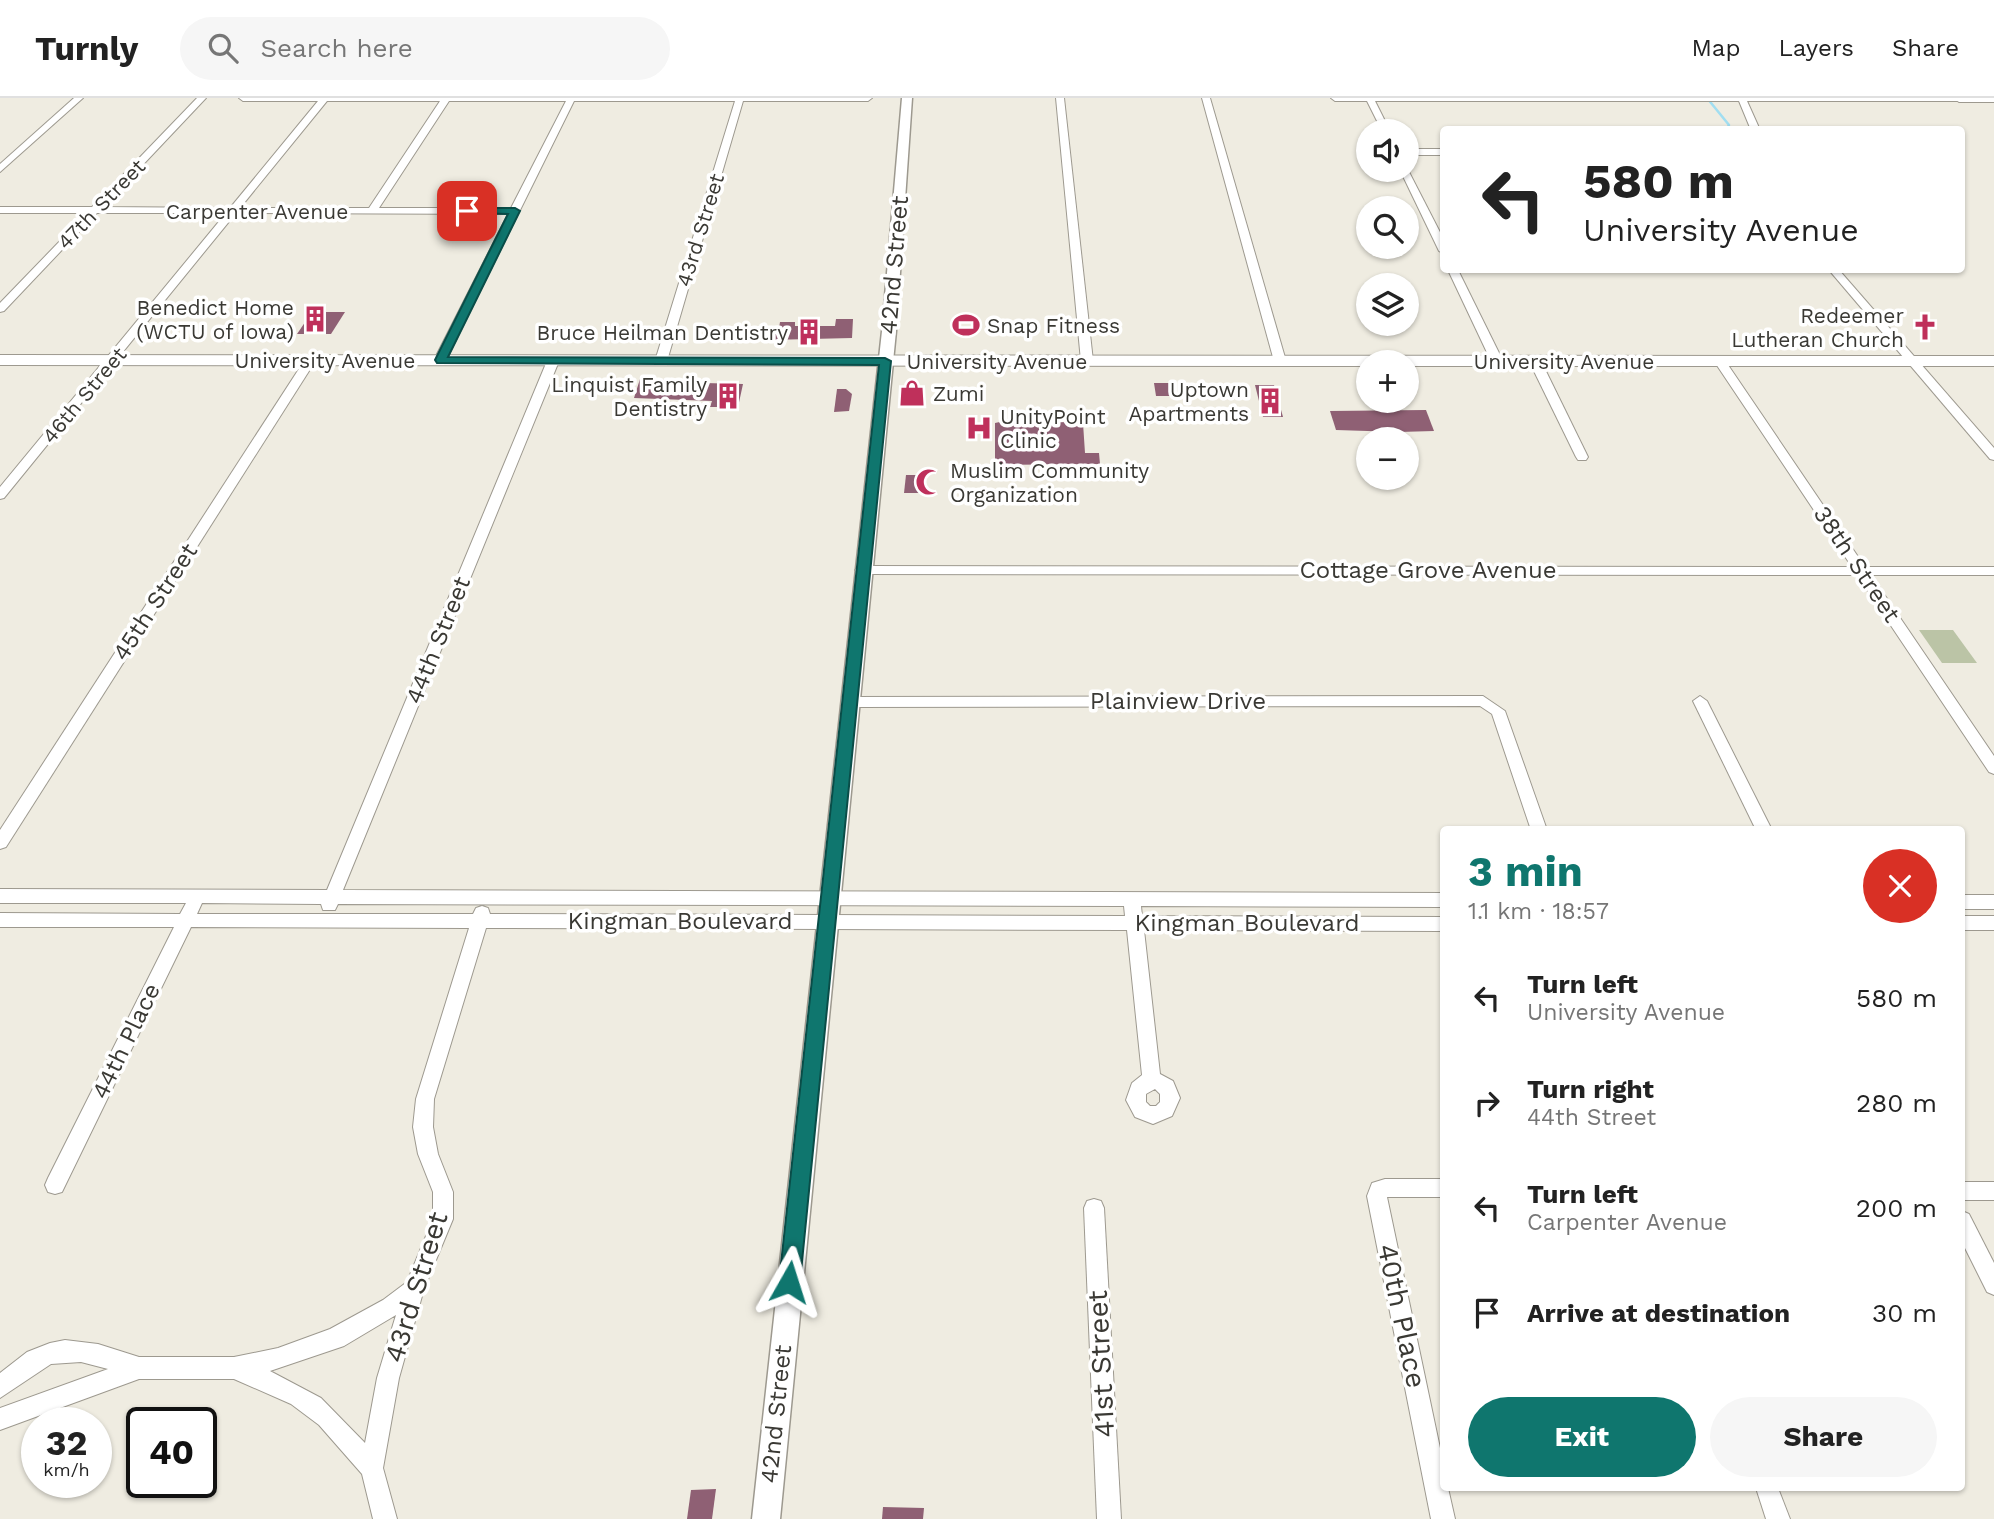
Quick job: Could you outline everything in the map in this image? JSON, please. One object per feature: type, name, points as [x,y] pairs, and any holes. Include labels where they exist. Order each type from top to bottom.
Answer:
[{"type":"main road","points":[[1959,98],[1994,98]]},
{"type":"main road","name":"University Avenue","points":[[0,359],[1994,361]]},
{"type":"street","points":[[0,169],[79,98]]},
{"type":"street","name":"47th Street","points":[[0,309],[202,98]]},
{"type":"street","points":[[243,98],[868,98]]},
{"type":"street","name":"46th Street","points":[[0,495],[325,98]]},
{"type":"street","points":[[372,211],[446,98]]},
{"type":"street","points":[[440,360],[571,98]]},
{"type":"street","name":"43rd Street","points":[[661,361],[740,98]]},
{"type":"street","name":"42nd Street","points":[[766,1519],[885,361],[907,98]]},
{"type":"street","points":[[1060,98],[1087,361]]},
{"type":"street","points":[[1206,98],[1280,361]]},
{"type":"street","points":[[1335,98],[1959,98]]},
{"type":"street","points":[[1370,98],[1380,119]]},
{"type":"street","points":[[1742,98],[1754,126]]},
{"type":"street","points":[[1419,152],[1440,152]]},
{"type":"street","points":[[1412,182],[1430,212],[1440,240]]},
{"type":"street","name":"Carpenter Avenue","points":[[0,211],[515,211]]},
{"type":"street","points":[[1454,273],[1497,361]]},
{"type":"street","points":[[1837,273],[1994,456]]},
{"type":"street","name":"45th Street","points":[[0,843],[310,360]]},
{"type":"street","name":"44th Street","points":[[323,920],[553,360]]},
{"type":"street","points":[[1535,361],[1582,457]]},
{"type":"street","name":"38th Street","points":[[1720,361],[1994,768]]},
{"type":"street","name":"Cottage Grove Avenue","points":[[862,570],[1994,571]]},
{"type":"street","name":"Plainview Drive","points":[[849,702],[1474,700],[1491,705],[1500,718],[1538,826]]},
{"type":"street","points":[[1700,701],[1762,826]]},
{"type":"street","name":"Kingman Boulevard","points":[[0,896],[487,897],[1135,923],[1440,924]]},
{"type":"street","name":"44th Place","points":[[55,1185],[197,897]]},
{"type":"street","name":"43rd Street","points":[[385,1519],[372,1468],[388,1378],[414,1289],[443,1219],[443,1192],[428,1154],[423,1127],[425,1099],[487,897]]},
{"type":"street","points":[[1132,899],[1152,1082]]},
{"type":"street","name":"Kingman Boulevard","points":[[0,920],[480,921],[1132,899],[1440,900]]},
{"type":"street","points":[[1965,902],[1994,902]]},
{"type":"street","points":[[1965,923],[1994,923]]},
{"type":"street","name":"40th Place","points":[[1440,1188],[1385,1188],[1379,1191],[1377,1196],[1443,1519]]},
{"type":"street","points":[[1965,1191],[1994,1191]]},
{"type":"street","name":"41st Street","points":[[1094,1208],[1109,1519]]},
{"type":"street","points":[[1965,1227],[1994,1285]]},
{"type":"street","points":[[0,1387],[20,1368],[48,1353],[74,1348],[139,1368],[234,1368],[278,1359],[336,1338],[390,1307],[414,1289]]},
{"type":"street","points":[[0,1419],[139,1368]]},
{"type":"street","points":[[234,1368],[284,1386],[307,1399],[328,1416],[372,1468]]},
{"type":"street","points":[[1768,1491],[1778,1519]]},
{"type":"green space","points":[[1919,630],[1953,630],[1977,663],[1942,663]]},
{"type":"building","name":"Benedict Home (WCTU of Iowa)","points":[[312,312],[345,312],[331,334],[297,334]]},
{"type":"building","points":[[836,319],[853,319],[852,338],[769,340],[771,328],[779,328],[780,322],[795,322],[795,326],[835,326]]},
{"type":"building","points":[[640,379],[743,384],[738,407],[710,407],[712,401],[634,398]]},
{"type":"building","points":[[1154,383],[1173,383],[1175,396],[1156,396]]},
{"type":"building","name":"Uptown Apartments","points":[[1255,385],[1274,385],[1283,417],[1263,417]]},
{"type":"building","points":[[837,389],[846,389],[852,394],[849,411],[834,412]]},
{"type":"building","points":[[1419,410],[1426,410],[1434,431],[1419,431],[1419,427],[1356,427],[1356,431],[1336,430],[1330,411],[1419,413]]},
{"type":"building","points":[[1009,420],[1083,423],[1085,453],[1099,453],[1100,464],[995,465],[995,423]]},
{"type":"building","points":[[906,475],[923,475],[922,493],[904,493]]},
{"type":"building","points":[[716,1489],[712,1519],[687,1519],[691,1490]]},
{"type":"building","points":[[883,1507],[924,1508],[923,1519],[882,1519]]},
{"type":"waterway","points":[[1707,98],[1728,126]]},
{"type":"place","name":"Benedict Home (WCTU of Iowa)","points":[[315,319]]},
{"type":"place","name":"Snap Fitness","points":[[966,325]]},
{"type":"place","name":"Redeemer Lutheran Church","points":[[1925,327]]},
{"type":"place","name":"Bruce Heilman Dentistry","points":[[809,332]]},
{"type":"place","name":"Zumi","points":[[912,393]]},
{"type":"place","name":"Linquist Family Dentistry","points":[[728,396]]},
{"type":"place","name":"Uptown Apartments","points":[[1270,401]]},
{"type":"place","name":"UnityPoint Clinic","points":[[979,428]]},
{"type":"place","name":"Muslim Community Organization","points":[[929,482]]},
{"type":"route","points":[[467,211],[515,211],[440,360],[885,361],[789,1282]]}]
